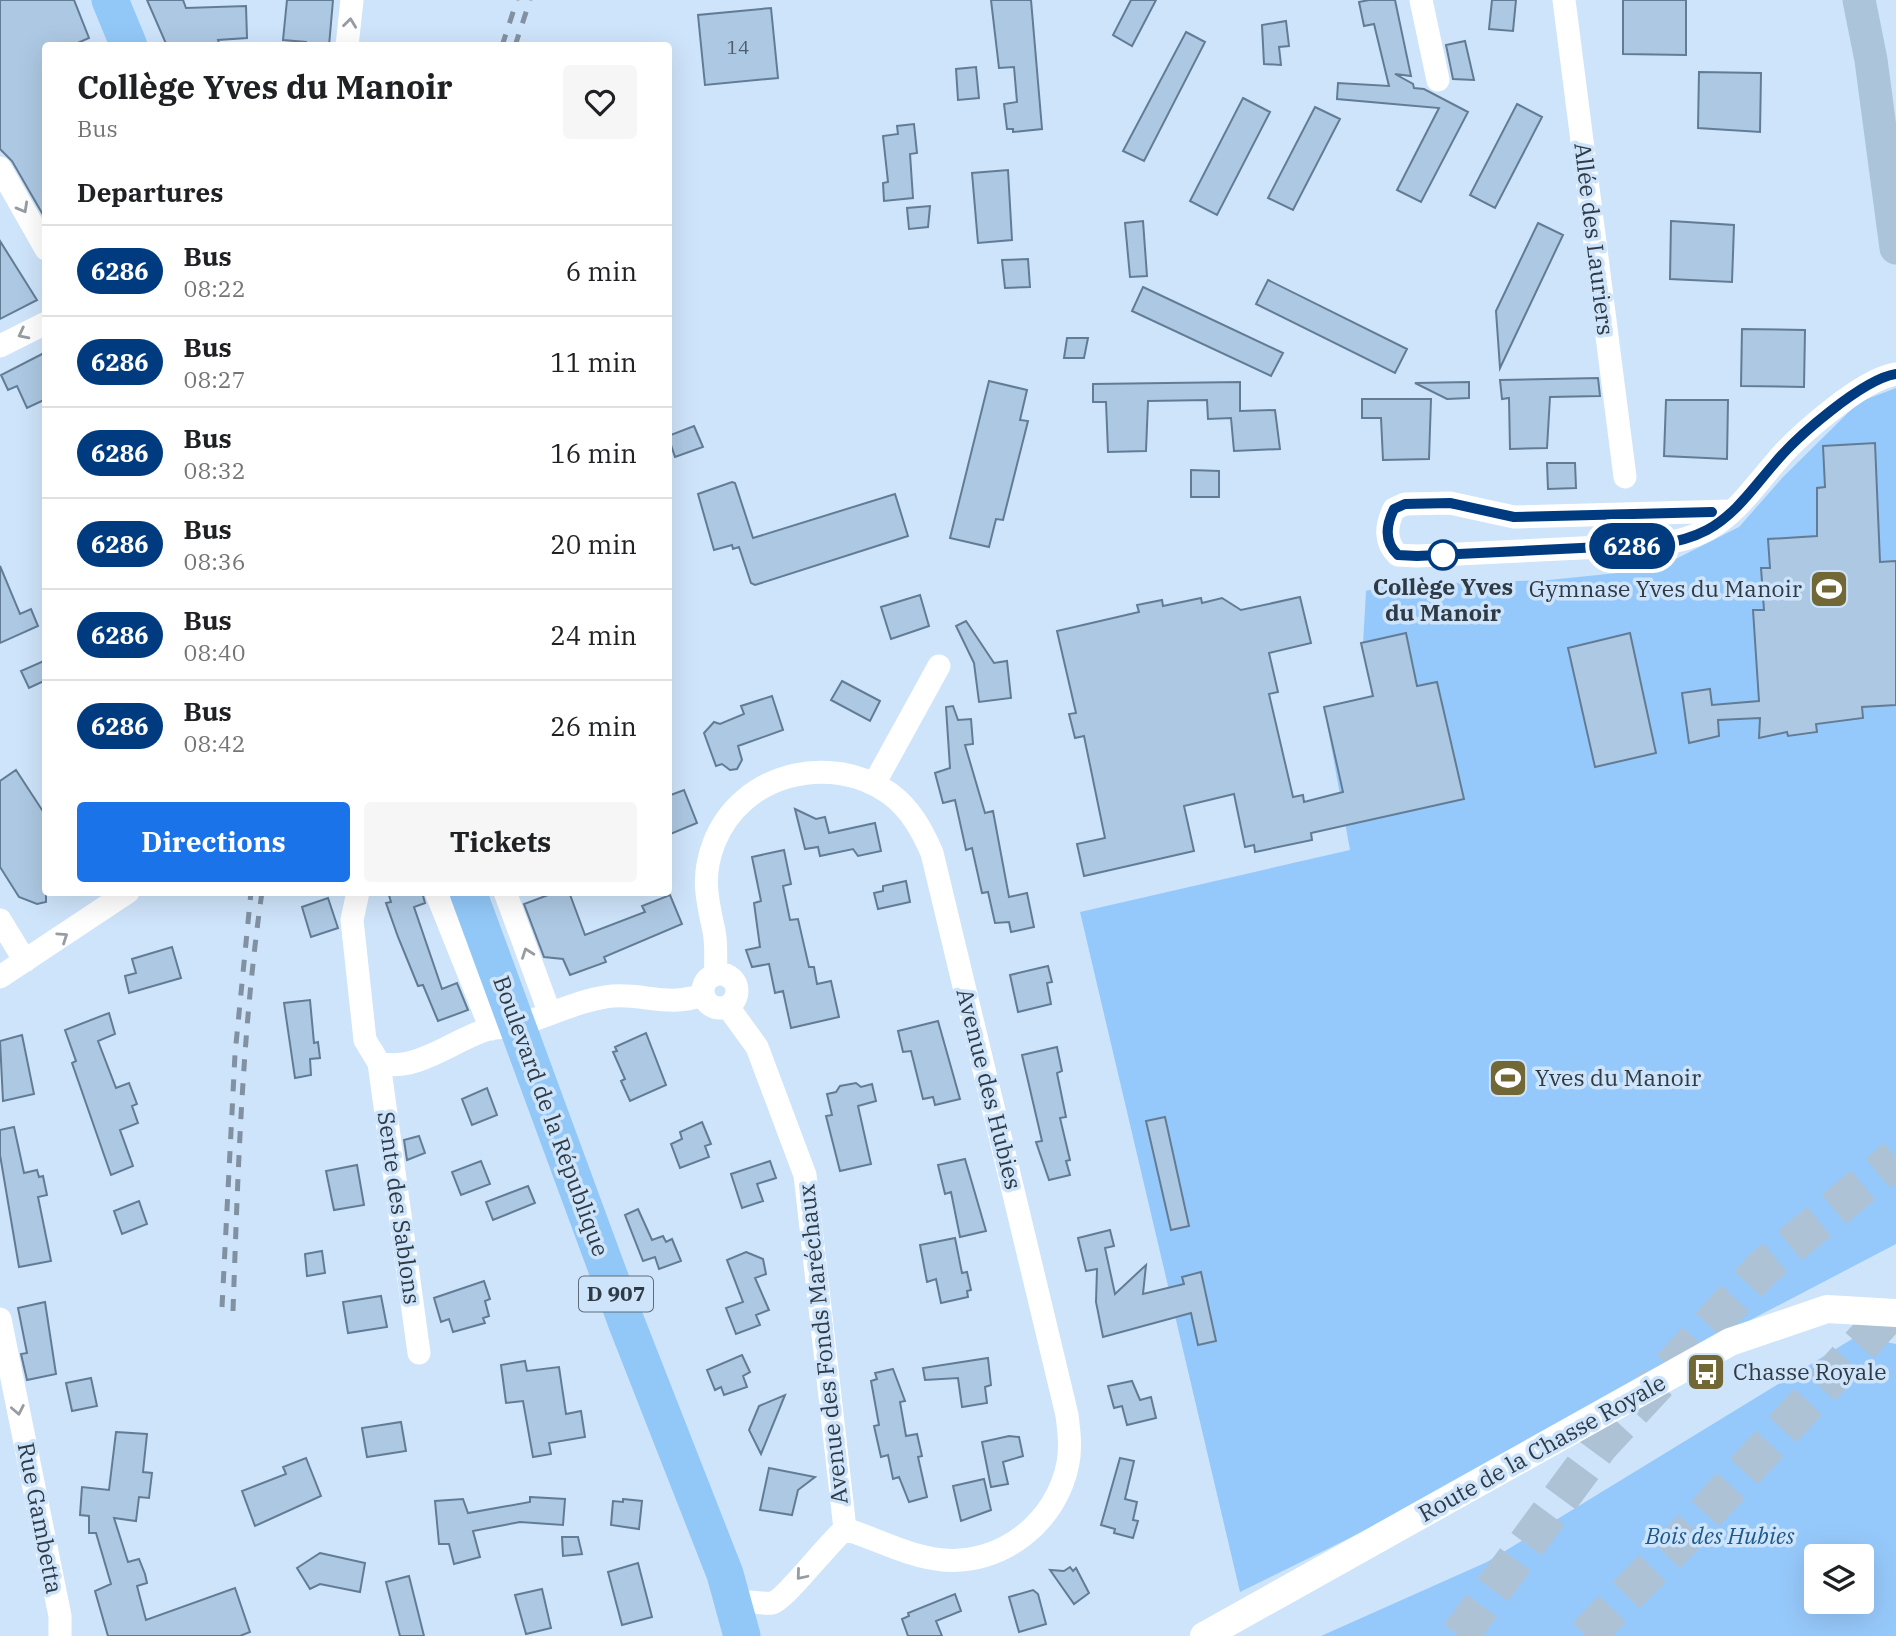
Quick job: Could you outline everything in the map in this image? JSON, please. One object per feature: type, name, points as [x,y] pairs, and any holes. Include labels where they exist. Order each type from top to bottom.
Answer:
[{"type":"main road","points":[[110,0],[127,42]]},
{"type":"main road","points":[[1859,0],[1871,60],[1896,248]]},
{"type":"main road","name":"Boulevard de la République","points":[[470,896],[518,1020],[627,1324],[725,1574],[746,1619],[764,1636]]},
{"type":"street","points":[[347,42],[352,0]]},
{"type":"street","points":[[1421,0],[1438,80]]},
{"type":"street","name":"Allée des Lauriers","points":[[1564,0],[1625,477]]},
{"type":"street","points":[[0,168],[42,242]]},
{"type":"street","points":[[0,346],[42,325]]},
{"type":"street","points":[[1731,511],[1514,517],[1450,503],[1405,504],[1394,509],[1389,519],[1388,540],[1398,555],[1417,556],[1658,545],[1704,532],[1731,511],[1747,498],[1788,449],[1862,387],[1884,376],[1896,374]]},
{"type":"street","points":[[874,784],[939,666]]},
{"type":"street","name":"Avenue des Hubies","points":[[716,974],[715,933],[705,891],[706,869],[721,828],[738,806],[770,783],[794,774],[827,771],[850,774],[874,784],[909,812],[932,853],[1067,1415],[1070,1447],[1059,1492],[1047,1513],[1020,1539],[996,1552],[968,1559],[942,1560],[914,1554],[845,1530]]},
{"type":"street","points":[[2,979],[122,896]]},
{"type":"street","name":"Sente des Sablons","points":[[357,896],[352,920],[365,1040],[379,1063],[419,1353]]},
{"type":"street","points":[[439,896],[518,1020]]},
{"type":"street","points":[[505,896],[518,1020]]},
{"type":"street","points":[[0,920],[25,961]]},
{"type":"street","points":[[716,974],[727,975],[735,983],[736,999],[728,1007],[712,1007],[703,996],[707,980],[716,974]]},
{"type":"street","points":[[379,1063],[391,1066],[406,1063],[518,1020],[595,999],[617,996],[681,1002],[703,996]]},
{"type":"street","name":"Avenue des Fonds Maréchaux","points":[[728,1007],[757,1047],[805,1175],[845,1530],[826,1545],[783,1597],[746,1619]]},
{"type":"street","name":"Route de la Chasse Royale","points":[[1204,1636],[1730,1342],[1827,1309],[1896,1313]]},
{"type":"street","name":"Rue Gambetta","points":[[0,1319],[60,1616],[60,1636]]},
{"type":"green space","name":"Yves du Manoir","points":[[1896,388],[1896,1244],[1695,1349],[1439,1494],[1240,1592],[1080,912],[1350,850],[1324,707],[1372,696],[1363,644],[1366,591],[1386,585],[1549,580],[1656,569],[1739,527],[1783,477],[1859,402]]},
{"type":"green space","name":"Bois des Hubies","points":[[1857,1336],[1896,1344],[1896,1636],[1321,1636],[1487,1562]]},
{"type":"building","points":[[0,0],[74,0],[89,38],[80,42],[42,42],[42,213],[12,161],[0,149]]},
{"type":"building","points":[[147,0],[183,0],[186,8],[246,6],[247,38],[218,40],[219,42],[165,42]]},
{"type":"building","points":[[287,0],[333,0],[329,42],[283,40]]},
{"type":"building","points":[[991,0],[1031,0],[1042,129],[1013,132],[1013,129],[1007,129],[1004,104],[1017,102],[1014,67],[999,68]]},
{"type":"building","points":[[1131,0],[1156,0],[1132,46],[1113,35]]},
{"type":"building","points":[[1395,0],[1411,76],[1395,74],[1413,84],[1414,88],[1424,89],[1468,112],[1421,202],[1397,190],[1439,108],[1337,99],[1338,83],[1389,86],[1374,24],[1364,26],[1359,2]]},
{"type":"building","points":[[1492,0],[1516,0],[1513,31],[1489,29]]},
{"type":"building","points":[[1623,0],[1686,0],[1686,55],[1623,54]]},
{"type":"building","points":[[771,8],[778,78],[705,85],[698,15]]},
{"type":"building","points":[[1286,21],[1289,46],[1279,47],[1281,65],[1264,64],[1262,25]]},
{"type":"building","points":[[1186,32],[1205,42],[1144,161],[1123,151]]},
{"type":"building","points":[[1465,41],[1474,80],[1453,79],[1446,45]]},
{"type":"building","points":[[976,67],[979,98],[958,100],[956,69]]},
{"type":"building","points":[[1699,72],[1761,73],[1760,132],[1698,128]]},
{"type":"building","points":[[1243,98],[1270,112],[1217,215],[1190,201]]},
{"type":"building","points":[[1517,104],[1542,117],[1495,208],[1470,195]]},
{"type":"building","points":[[1315,107],[1340,119],[1293,210],[1268,198]]},
{"type":"building","points":[[914,124],[917,153],[910,154],[913,198],[884,201],[883,183],[888,182],[883,136],[898,134],[897,126]]},
{"type":"building","points":[[1008,170],[1012,240],[978,243],[972,173]]},
{"type":"building","points":[[930,206],[928,227],[909,229],[907,208]]},
{"type":"building","points":[[1143,221],[1147,276],[1130,277],[1125,223]]},
{"type":"building","points":[[1671,221],[1734,225],[1732,282],[1670,279]]},
{"type":"building","points":[[1538,223],[1563,235],[1500,368],[1496,311]]},
{"type":"building","points":[[0,241],[37,300],[0,319]]},
{"type":"building","points":[[1028,259],[1030,287],[1005,288],[1002,260]]},
{"type":"building","points":[[1268,280],[1407,349],[1395,373],[1256,304]]},
{"type":"building","points":[[1143,287],[1283,353],[1271,376],[1132,311]]},
{"type":"building","points":[[1742,329],[1805,330],[1804,387],[1741,386]]},
{"type":"building","points":[[1067,338],[1088,338],[1084,358],[1064,358]]},
{"type":"building","points":[[42,354],[42,401],[27,408],[17,386],[8,390],[1,375]]},
{"type":"building","points":[[1598,378],[1600,396],[1550,397],[1547,448],[1510,449],[1509,398],[1502,399],[1500,380]]},
{"type":"building","points":[[989,381],[1027,390],[1020,420],[1028,421],[1003,520],[996,519],[989,547],[950,538]]},
{"type":"building","points":[[1240,382],[1240,411],[1275,410],[1280,449],[1234,451],[1231,418],[1208,419],[1207,400],[1148,401],[1146,451],[1108,452],[1106,402],[1093,402],[1093,384]]},
{"type":"building","points":[[1469,382],[1469,398],[1447,399],[1415,383]]},
{"type":"building","points":[[1362,399],[1431,399],[1429,459],[1383,460],[1381,418],[1362,418]]},
{"type":"building","points":[[1666,400],[1728,400],[1727,459],[1664,456]]},
{"type":"building","points":[[694,426],[703,447],[675,457],[672,434]]},
{"type":"building","name":"Gymnase Yves du Manoir","points":[[1875,443],[1880,562],[1896,561],[1896,705],[1862,707],[1863,718],[1816,724],[1817,732],[1788,736],[1787,732],[1759,738],[1760,718],[1718,720],[1719,736],[1689,743],[1682,693],[1710,689],[1712,705],[1759,701],[1753,610],[1764,610],[1761,568],[1770,568],[1768,539],[1817,536],[1817,488],[1825,487],[1823,446]]},
{"type":"building","points":[[1547,463],[1575,463],[1576,488],[1548,489]]},
{"type":"building","points":[[1191,470],[1219,471],[1219,497],[1191,497]]},
{"type":"building","points":[[735,483],[753,538],[895,494],[908,536],[755,585],[751,583],[739,547],[733,549],[732,545],[714,550],[698,494]]},
{"type":"building","points":[[0,566],[20,614],[31,609],[38,626],[0,643]]},
{"type":"building","points":[[920,595],[929,626],[891,639],[881,607]]},
{"type":"building","points":[[1300,597],[1311,643],[1269,653],[1278,692],[1269,694],[1293,797],[1303,795],[1304,802],[1343,792],[1324,707],[1373,696],[1361,643],[1406,633],[1417,686],[1437,682],[1464,799],[1311,833],[1312,840],[1255,852],[1254,845],[1245,847],[1234,794],[1184,806],[1194,851],[1084,876],[1077,844],[1105,838],[1084,736],[1075,738],[1069,714],[1076,713],[1057,631],[1139,612],[1137,605],[1162,600],[1163,606],[1201,598],[1202,603],[1222,598],[1241,610]]},
{"type":"building","points":[[966,621],[994,663],[1007,661],[1011,698],[979,702],[974,663],[956,626]]},
{"type":"building","points":[[1630,633],[1656,753],[1595,767],[1568,648]]},
{"type":"building","points":[[42,662],[42,682],[29,688],[21,671]]},
{"type":"building","points":[[842,681],[880,701],[870,721],[831,700]]},
{"type":"building","points":[[772,696],[783,730],[738,746],[742,760],[737,769],[730,770],[722,764],[716,766],[704,733],[714,722],[720,724],[744,714],[741,706]]},
{"type":"building","points":[[953,706],[958,720],[971,719],[973,744],[965,745],[985,813],[993,811],[1009,897],[1027,893],[1034,927],[1011,932],[1009,922],[995,923],[988,892],[982,893],[972,848],[966,850],[955,800],[943,803],[935,773],[950,768],[946,707]]},
{"type":"building","points":[[16,770],[42,810],[42,896],[46,896],[46,902],[37,904],[19,897],[0,867],[0,781]]},
{"type":"building","points":[[684,790],[697,823],[672,833],[672,794]]},
{"type":"building","points":[[795,809],[816,819],[825,817],[829,833],[875,823],[881,851],[858,856],[853,849],[820,856],[818,847],[805,849]]},
{"type":"building","points":[[784,850],[791,884],[783,886],[790,920],[798,919],[809,967],[814,967],[817,984],[831,981],[839,1017],[791,1028],[783,991],[775,993],[769,964],[752,967],[746,950],[760,947],[754,903],[761,901],[752,857]]},
{"type":"building","points":[[906,881],[910,902],[878,909],[874,893],[883,891],[883,886]]},
{"type":"building","points":[[389,896],[423,896],[425,903],[414,907],[442,989],[457,983],[468,1010],[438,1021],[423,985],[418,986],[398,937],[386,903],[391,902]]},
{"type":"building","points":[[545,896],[570,896],[585,935],[645,912],[642,906],[670,896],[682,924],[604,957],[606,962],[570,975],[563,959],[544,957],[524,904]]},
{"type":"building","points":[[328,898],[338,928],[311,937],[302,907]]},
{"type":"building","points":[[172,947],[181,978],[129,993],[125,976],[136,973],[132,959]]},
{"type":"building","points":[[1048,966],[1052,982],[1047,983],[1051,1004],[1018,1012],[1010,975]]},
{"type":"building","points":[[310,1000],[314,1043],[318,1042],[320,1058],[310,1059],[311,1075],[295,1078],[284,1003]]},
{"type":"building","points":[[109,1013],[115,1034],[98,1041],[116,1088],[129,1083],[137,1104],[132,1106],[138,1123],[120,1130],[133,1166],[111,1175],[72,1063],[76,1061],[65,1030]]},
{"type":"building","points":[[938,1021],[960,1099],[935,1105],[933,1097],[923,1099],[911,1051],[903,1052],[898,1031]]},
{"type":"building","points":[[646,1033],[666,1085],[630,1101],[621,1081],[625,1079],[613,1052],[617,1051],[615,1047]]},
{"type":"building","points":[[22,1035],[34,1094],[3,1101],[0,1041]]},
{"type":"building","points":[[1057,1047],[1062,1071],[1057,1073],[1066,1117],[1060,1118],[1070,1160],[1066,1161],[1070,1175],[1049,1180],[1036,1142],[1042,1141],[1022,1055]]},
{"type":"building","points":[[856,1083],[861,1087],[872,1084],[876,1101],[858,1106],[871,1164],[840,1171],[826,1116],[832,1115],[827,1094],[836,1092],[840,1086]]},
{"type":"building","points":[[487,1088],[497,1115],[472,1125],[462,1099]]},
{"type":"building","points":[[1165,1117],[1189,1226],[1171,1230],[1146,1121]]},
{"type":"building","points":[[702,1122],[711,1144],[705,1146],[709,1157],[680,1168],[671,1144],[682,1139],[680,1132]]},
{"type":"building","points":[[14,1127],[24,1173],[37,1170],[39,1177],[43,1176],[47,1195],[38,1197],[51,1261],[19,1267],[0,1155],[0,1130]]},
{"type":"building","points":[[419,1136],[425,1153],[407,1160],[404,1140]]},
{"type":"building","points":[[965,1159],[986,1231],[960,1237],[951,1192],[945,1194],[938,1165]]},
{"type":"building","points":[[481,1161],[490,1184],[461,1195],[452,1172]]},
{"type":"building","points":[[770,1161],[776,1178],[757,1184],[763,1201],[742,1208],[731,1174]]},
{"type":"building","points":[[357,1165],[364,1205],[334,1210],[326,1171]]},
{"type":"building","points":[[528,1186],[535,1203],[493,1220],[486,1202]]},
{"type":"building","points":[[139,1201],[147,1224],[122,1234],[114,1211]]},
{"type":"building","points":[[638,1209],[652,1240],[663,1236],[666,1242],[672,1239],[681,1261],[659,1269],[655,1257],[643,1261],[625,1215]]},
{"type":"building","points":[[1110,1230],[1114,1246],[1105,1248],[1115,1294],[1146,1265],[1143,1294],[1184,1284],[1182,1277],[1201,1272],[1216,1341],[1198,1345],[1191,1313],[1103,1337],[1096,1302],[1097,1269],[1086,1271],[1078,1238]]},
{"type":"building","points":[[955,1238],[962,1273],[967,1272],[971,1290],[967,1291],[968,1297],[941,1303],[936,1279],[927,1282],[920,1245]]},
{"type":"building","points":[[322,1251],[325,1273],[307,1276],[305,1254]]},
{"type":"building","points":[[746,1252],[763,1259],[766,1274],[755,1278],[769,1310],[756,1315],[760,1325],[736,1334],[726,1308],[743,1302],[727,1260]]},
{"type":"building","points":[[484,1281],[490,1299],[485,1301],[489,1316],[483,1318],[485,1323],[453,1332],[449,1319],[441,1322],[434,1298]]},
{"type":"building","points":[[381,1296],[387,1327],[348,1333],[343,1302]]},
{"type":"building","points":[[45,1302],[56,1374],[27,1380],[21,1354],[27,1353],[18,1308]]},
{"type":"building","points":[[742,1355],[750,1372],[743,1376],[747,1387],[724,1395],[721,1387],[715,1390],[707,1370]]},
{"type":"building","points":[[988,1358],[991,1385],[985,1387],[987,1403],[962,1407],[958,1378],[925,1380],[923,1368]]},
{"type":"building","points":[[525,1361],[527,1371],[559,1367],[566,1414],[581,1411],[585,1437],[549,1443],[551,1454],[533,1457],[523,1401],[506,1403],[501,1365]]},
{"type":"building","points":[[893,1369],[905,1401],[900,1402],[906,1436],[917,1434],[922,1456],[918,1457],[927,1497],[909,1502],[899,1477],[893,1479],[888,1455],[881,1457],[874,1426],[879,1425],[871,1381],[877,1379],[875,1373]]},
{"type":"building","points":[[91,1378],[97,1406],[72,1411],[66,1383]]},
{"type":"building","points":[[1132,1381],[1140,1400],[1151,1397],[1156,1418],[1127,1425],[1122,1406],[1114,1408],[1108,1386]]},
{"type":"building","points":[[785,1395],[761,1454],[749,1430],[759,1406]]},
{"type":"building","points":[[401,1422],[406,1451],[367,1457],[362,1428]]},
{"type":"building","points":[[116,1432],[147,1434],[143,1472],[152,1473],[149,1498],[139,1497],[136,1521],[114,1518],[128,1562],[139,1559],[145,1574],[147,1583],[137,1586],[146,1620],[235,1588],[250,1632],[240,1636],[108,1636],[95,1591],[111,1584],[96,1533],[89,1533],[89,1516],[80,1515],[82,1487],[109,1490]]},
{"type":"building","points":[[1009,1436],[1019,1437],[1023,1456],[1003,1462],[1008,1484],[991,1487],[982,1442]]},
{"type":"building","points":[[306,1458],[321,1496],[255,1526],[242,1491],[286,1474],[283,1467]]},
{"type":"building","points":[[1120,1458],[1134,1461],[1125,1499],[1137,1502],[1133,1520],[1138,1521],[1133,1538],[1114,1533],[1115,1529],[1101,1525]]},
{"type":"building","points":[[769,1468],[815,1477],[798,1490],[792,1515],[760,1510]]},
{"type":"building","points":[[984,1479],[991,1510],[961,1521],[953,1486]]},
{"type":"building","points":[[530,1497],[565,1499],[563,1525],[520,1522],[473,1531],[480,1557],[454,1564],[449,1544],[439,1544],[435,1501],[463,1499],[468,1513],[530,1502]]},
{"type":"building","points":[[623,1499],[642,1501],[639,1529],[611,1525],[613,1501],[623,1502]]},
{"type":"building","points":[[562,1537],[578,1537],[582,1554],[563,1556]]},
{"type":"building","points":[[320,1553],[365,1563],[360,1592],[320,1584],[310,1589],[297,1568]]},
{"type":"building","points":[[638,1563],[652,1617],[622,1625],[608,1572]]},
{"type":"building","points":[[1070,1567],[1073,1571],[1076,1568],[1089,1593],[1074,1604],[1050,1570],[1064,1571]]},
{"type":"building","points":[[409,1576],[424,1636],[400,1636],[386,1582]]},
{"type":"building","points":[[542,1589],[551,1628],[526,1634],[515,1595]]},
{"type":"building","points":[[1033,1590],[1038,1594],[1046,1624],[1019,1632],[1009,1597]]},
{"type":"building","points":[[955,1594],[961,1611],[936,1621],[942,1636],[908,1636],[902,1619],[909,1616],[908,1613]]},
{"type":"tunnel","points":[[1459,1636],[1599,1446],[1763,1268],[1896,1158]]},
{"type":"tunnel","points":[[1586,1636],[1680,1541],[1896,1306]]},
{"type":"railway","points":[[503,42],[517,0]]},
{"type":"railway","points":[[516,42],[530,0]]},
{"type":"railway","points":[[222,1307],[235,1054],[251,896]]},
{"type":"railway","points":[[233,1311],[245,1049],[261,896]]},
{"type":"bus line","name":"6286","points":[[1712,512],[1514,517],[1450,503],[1405,504],[1394,509],[1389,519],[1388,540],[1391,549],[1398,555],[1417,556],[1658,545],[1685,539],[1719,523],[1738,507],[1788,449],[1862,387],[1873,380],[1896,374]]},
{"type":"place","name":"Collège Yves du Manoir","points":[[1443,555]]},
{"type":"place","name":"Gymnase Yves du Manoir","points":[[1829,589]]},
{"type":"place","name":"Yves du Manoir","points":[[1508,1078]]},
{"type":"place","name":"Chasse Royale","points":[[1706,1372]]}]
